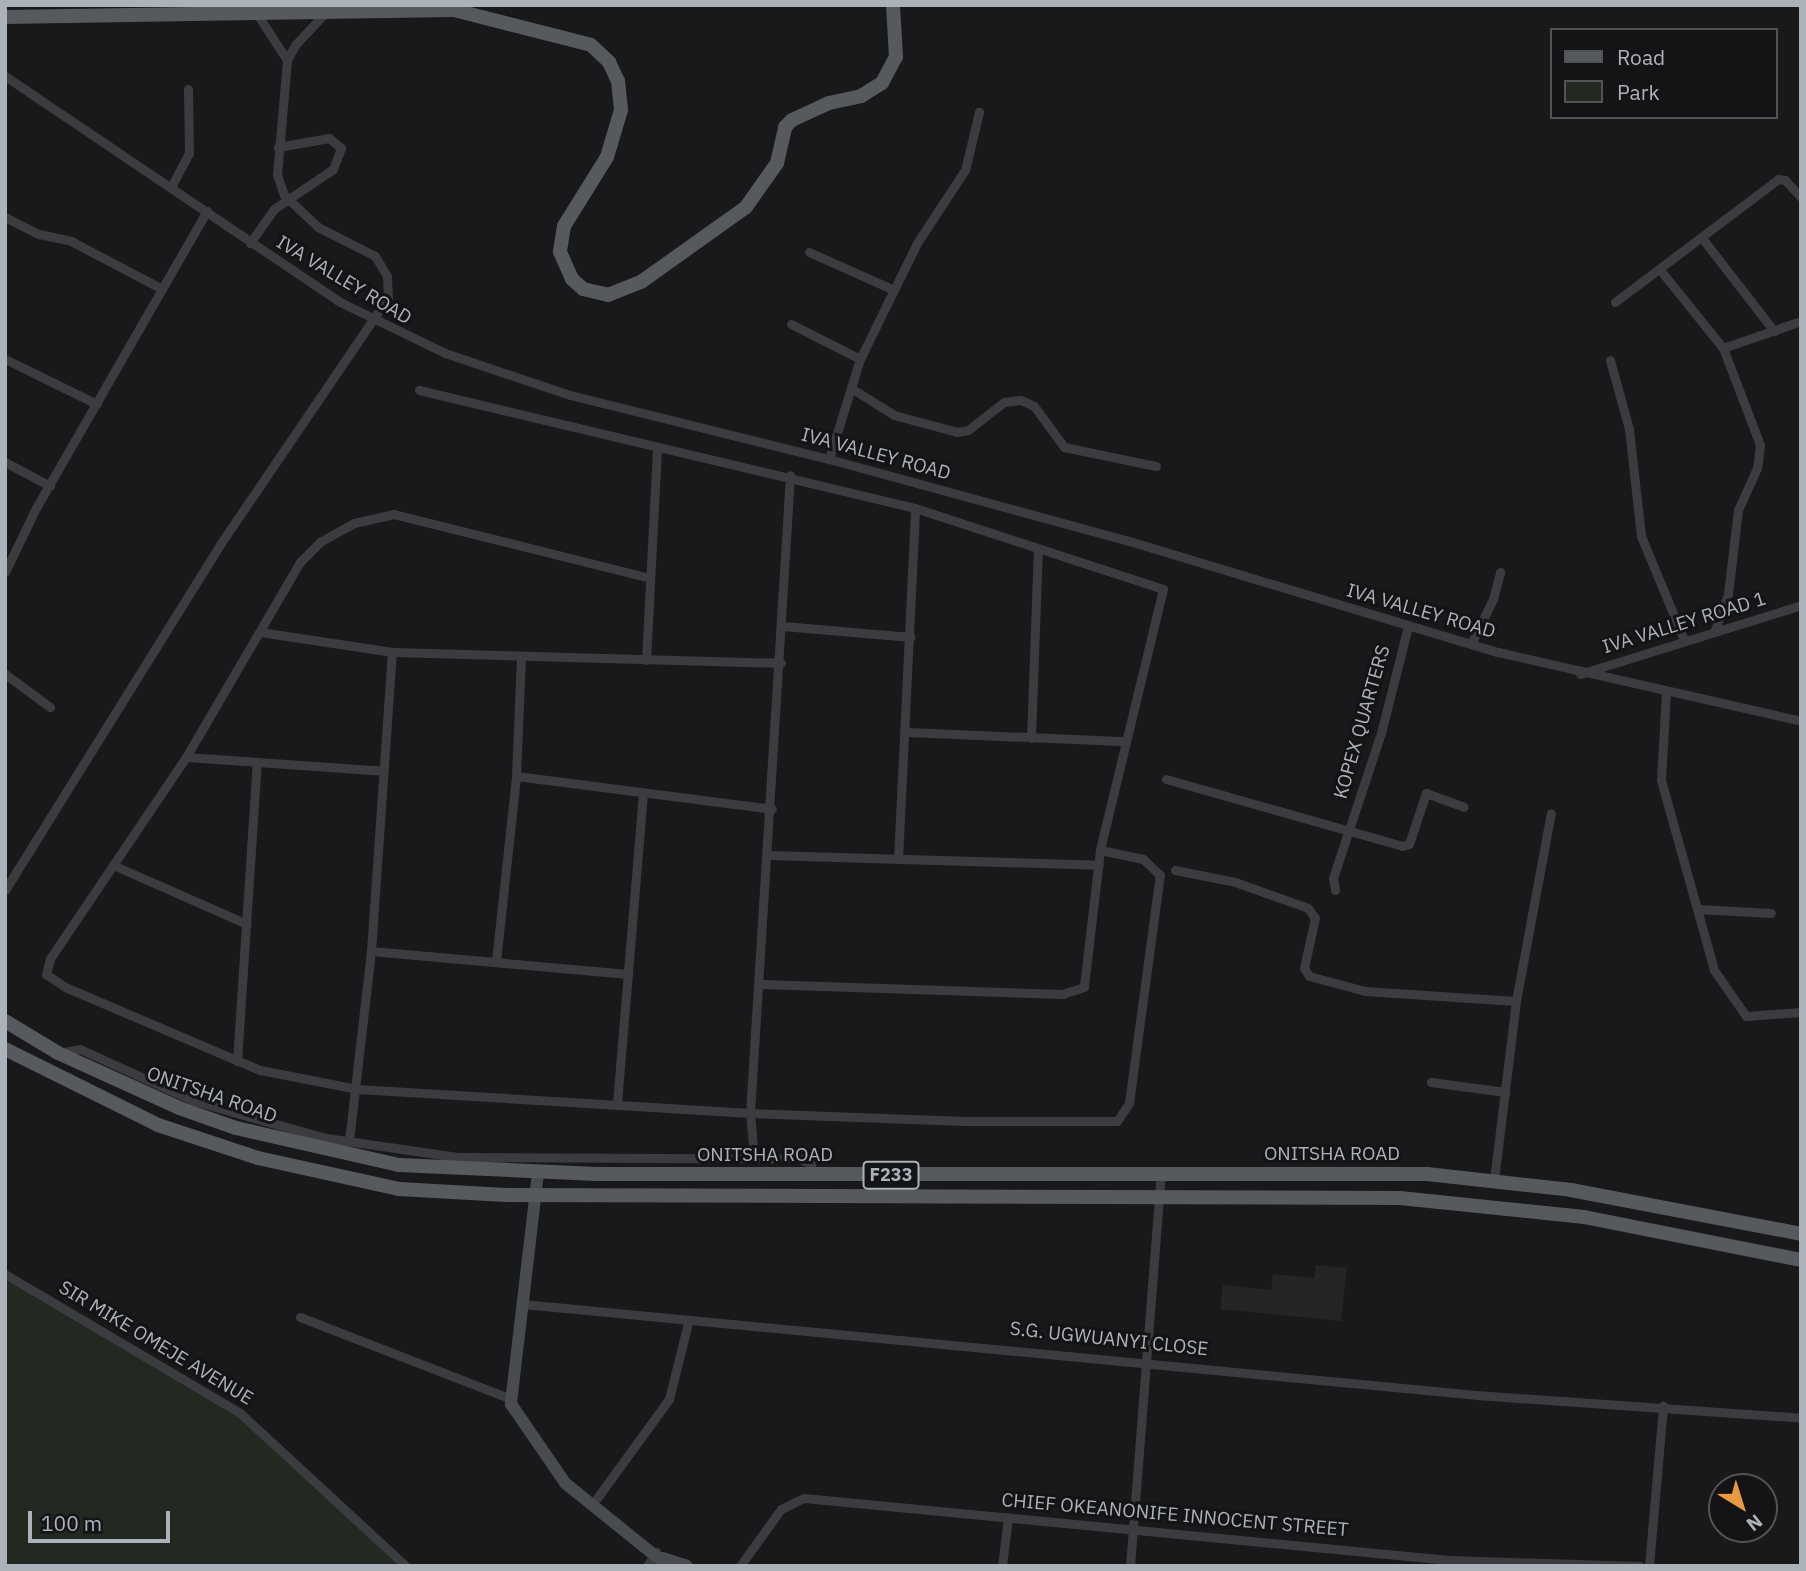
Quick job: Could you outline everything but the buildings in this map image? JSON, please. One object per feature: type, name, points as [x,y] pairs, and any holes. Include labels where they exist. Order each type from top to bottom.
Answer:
[{"type":"main road","points":[[5,17],[214,10],[257,14],[455,8],[591,45],[608,62],[622,98],[618,130],[607,157],[570,213],[560,242],[562,263],[572,279],[583,289],[608,295],[642,282],[746,207],[777,163],[785,127],[792,120],[829,103],[861,96],[882,83],[896,57],[893,5]]},
{"type":"main road","name":"ONITSHA ROAD","points":[[5,1021],[58,1053],[137,1090],[236,1128],[374,1161],[538,1173],[812,1175],[1161,1171],[1427,1174],[1571,1190],[1801,1234]]},
{"type":"main road","name":"F233","points":[[5,1049],[112,1106],[258,1158],[399,1189],[535,1195],[1399,1198],[1584,1217],[1801,1260]]},
{"type":"main road","points":[[538,1173],[509,1398],[544,1457],[592,1505],[662,1559],[687,1566]]},
{"type":"street","points":[[5,890],[221,543],[388,297],[382,265],[370,252],[318,227],[288,199],[277,175],[287,60],[296,44],[326,12]]},
{"type":"street","points":[[257,14],[287,60]]},
{"type":"street","name":"IVA VALLEY ROAD","points":[[5,76],[207,211],[250,243],[373,322],[445,353],[570,395],[829,459],[1126,540],[1471,645],[1579,674],[1801,722]]},
{"type":"street","points":[[171,187],[189,153],[188,89]]},
{"type":"street","points":[[829,459],[860,359],[917,243],[965,170],[979,112]]},
{"type":"street","points":[[250,243],[268,215],[288,199],[326,177],[341,148],[328,138],[278,147]]},
{"type":"street","points":[[1615,302],[1661,271],[1777,179],[1785,180],[1801,197]]},
{"type":"street","points":[[5,572],[50,486],[207,211]]},
{"type":"street","points":[[5,217],[39,234],[71,242],[162,289]]},
{"type":"street","points":[[1702,238],[1774,331]]},
{"type":"street","points":[[809,252],[894,290]]},
{"type":"street","points":[[1661,271],[1723,348],[1760,445],[1758,468],[1738,510],[1728,594],[1715,630]]},
{"type":"street","points":[[1723,348],[1801,321]]},
{"type":"street","points":[[791,324],[860,359]]},
{"type":"street","points":[[5,359],[97,404]]},
{"type":"street","points":[[1610,360],[1629,429],[1641,536],[1684,640]]},
{"type":"street","points":[[851,388],[894,415],[957,432],[968,430],[1004,402],[1021,400],[1034,406],[1064,447],[1156,466]]},
{"type":"street","points":[[419,390],[657,449],[790,475],[915,508],[1163,589],[1100,850],[1088,975],[1084,987],[1076,992],[759,984]]},
{"type":"street","points":[[646,660],[657,449]]},
{"type":"street","points":[[5,462],[50,486]]},
{"type":"street","points":[[754,1157],[750,1113],[772,810],[790,475]]},
{"type":"street","points":[[898,859],[907,732],[915,508]]},
{"type":"street","points":[[650,578],[394,514],[373,517],[321,541],[300,562],[186,757],[50,959],[46,974],[65,988],[237,1061],[358,1089],[750,1113],[965,1121],[1117,1121],[1129,1103],[1160,875],[1143,859],[1100,850]]},
{"type":"street","points":[[1031,738],[1038,550]]},
{"type":"street","points":[[1471,645],[1493,599],[1500,572]]},
{"type":"street","name":"IVA VALLEY ROAD 1","points":[[1579,674],[1801,605]]},
{"type":"street","points":[[783,626],[911,637]]},
{"type":"street","name":"KOPEX QUARTERS","points":[[1335,890],[1333,878],[1381,733],[1408,626]]},
{"type":"street","points":[[260,632],[392,652],[521,659],[781,663]]},
{"type":"street","points":[[349,1141],[358,1089],[371,951],[392,652]]},
{"type":"street","points":[[496,961],[516,776],[521,659]]},
{"type":"street","points":[[5,674],[51,707]]},
{"type":"street","points":[[1666,693],[1661,780],[1714,970],[1744,1014],[1801,1012]]},
{"type":"street","points":[[907,732],[1126,741]]},
{"type":"street","points":[[186,757],[384,771]]},
{"type":"street","points":[[237,1061],[257,762]]},
{"type":"street","points":[[516,776],[772,810]]},
{"type":"street","name":"KOPEX QUARTERS","points":[[1166,779],[1349,828],[1398,846],[1409,844],[1426,793],[1464,807]]},
{"type":"street","points":[[617,1103],[643,793]]},
{"type":"street","points":[[1494,1180],[1516,1001],[1551,813]]},
{"type":"street","points":[[769,855],[1099,865]]},
{"type":"street","points":[[113,865],[247,924]]},
{"type":"street","points":[[1175,870],[1235,882],[1308,908],[1315,918],[1304,968],[1309,976],[1365,991],[1516,1001]]},
{"type":"street","points":[[1697,909],[1771,913]]},
{"type":"street","points":[[371,951],[628,974]]},
{"type":"street","points":[[58,1053],[80,1049],[194,1101],[349,1141],[458,1157],[754,1157],[807,1161],[812,1175]]},
{"type":"street","points":[[1431,1082],[1505,1092]]},
{"type":"street","points":[[1130,1566],[1161,1198],[1161,1171]]},
{"type":"street","name":"SIR MIKE OMEJE AVENUE","points":[[5,1275],[240,1413],[406,1566]]},
{"type":"street","name":"S.G. UGWUANYI CLOSE","points":[[523,1304],[688,1323],[1148,1362],[1476,1395],[1663,1406],[1801,1418]]},
{"type":"street","points":[[300,1317],[509,1398]]},
{"type":"street","points":[[592,1505],[669,1399],[688,1323]]},
{"type":"street","points":[[1648,1566],[1656,1527],[1663,1406]]},
{"type":"street","name":"CHIEF OKEANONIFE INNOCENT STREET","points":[[740,1566],[781,1509],[804,1498],[1133,1526],[1449,1560],[1640,1566]]},
{"type":"street","points":[[1002,1566],[1008,1517]]},
{"type":"street","points":[[647,1566],[662,1559]]},
{"type":"shaded area","points":[[1316,1265],[1347,1268],[1341,1321],[1220,1309],[1223,1285],[1271,1290],[1273,1274],[1314,1278]]},
{"type":"green space","points":[[5,1275],[240,1413],[406,1566],[5,1566]]}]
